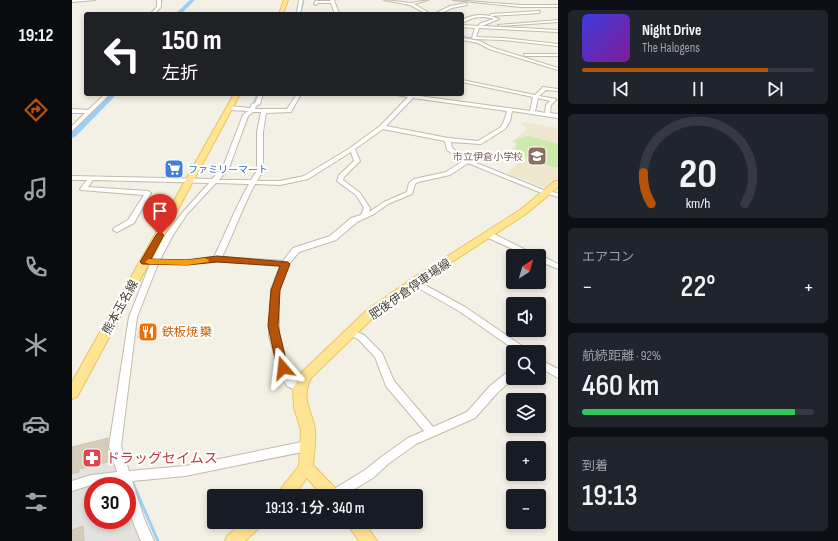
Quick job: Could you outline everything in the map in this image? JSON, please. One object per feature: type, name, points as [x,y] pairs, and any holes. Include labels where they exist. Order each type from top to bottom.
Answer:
[{"type":"main road","points":[[282,12],[286,0]]},
{"type":"main road","name":"熊本玉名線","points":[[72,394],[155,262],[190,181],[236,96]]},
{"type":"main road","name":"肥後伊倉停車場線","points":[[299,388],[306,375],[312,368],[352,333],[370,314],[414,282],[523,212],[558,183]]},
{"type":"main road","points":[[289,489],[306,467],[308,430],[302,408],[299,388]]},
{"type":"main road","points":[[306,467],[326,489]]},
{"type":"main road","points":[[233,541],[246,529]]},
{"type":"main road","points":[[360,529],[369,541]]},
{"type":"street","points":[[72,1],[93,0]]},
{"type":"street","points":[[154,12],[159,7],[159,0]]},
{"type":"street","points":[[298,12],[301,0]]},
{"type":"street","points":[[386,0],[411,4],[425,12]]},
{"type":"street","points":[[411,4],[426,0]]},
{"type":"street","points":[[455,0],[521,6],[558,6]]},
{"type":"street","points":[[440,12],[451,7],[476,3],[484,0]]},
{"type":"street","points":[[316,4],[316,2],[333,1],[336,12]]},
{"type":"street","points":[[464,20],[467,18],[482,16],[539,12]]},
{"type":"street","points":[[482,16],[497,19],[482,24],[473,37],[484,40],[503,39],[558,46],[556,47],[557,53],[519,55]]},
{"type":"street","points":[[478,28],[508,23],[558,21]]},
{"type":"street","points":[[464,26],[500,31],[510,29],[558,32]]},
{"type":"street","points":[[485,27],[558,32]]},
{"type":"street","points":[[464,39],[479,42],[490,48],[519,55],[558,69]]},
{"type":"street","points":[[479,42],[484,40]]},
{"type":"street","points":[[464,81],[554,100],[549,105],[547,114]]},
{"type":"street","points":[[532,112],[536,96],[545,88],[558,90]]},
{"type":"street","points":[[72,129],[106,96]]},
{"type":"street","points":[[260,96],[257,104],[246,116],[226,168],[217,182],[181,218],[169,235],[155,262],[133,317],[115,446],[124,477],[185,471],[307,446]]},
{"type":"street","points":[[229,108],[264,112],[289,111],[298,96]]},
{"type":"street","points":[[405,96],[558,116]]},
{"type":"street","points":[[72,178],[255,182],[280,184],[300,181],[352,149],[382,127],[411,97]]},
{"type":"street","points":[[382,127],[475,144],[481,142],[503,128],[510,110]]},
{"type":"street","points":[[72,111],[90,112]]},
{"type":"street","points":[[217,259],[231,231],[242,202],[255,182],[261,164],[260,132],[264,112]]},
{"type":"street","points":[[448,140],[449,149],[467,161],[558,195]]},
{"type":"street","points":[[352,149],[356,161],[341,176],[340,181],[360,198],[367,208],[364,215]]},
{"type":"street","points":[[299,388],[291,383],[286,377],[274,336],[276,290],[285,264],[296,250],[333,238],[354,220],[372,213],[386,202],[410,194],[413,182],[420,178],[448,174],[467,161]]},
{"type":"street","points":[[91,179],[83,189],[148,193],[131,221],[117,230]]},
{"type":"street","points":[[123,191],[131,180]]},
{"type":"street","points":[[489,235],[519,249]]},
{"type":"street","points":[[155,262],[187,262],[217,259],[285,264]]},
{"type":"street","points":[[546,261],[558,267]]},
{"type":"street","points":[[414,282],[462,309],[515,345]]},
{"type":"street","points":[[352,333],[361,337],[379,356],[390,383],[432,433]]},
{"type":"street","points":[[546,366],[558,374]]},
{"type":"street","points":[[344,489],[369,474],[412,441],[471,415],[506,379]]},
{"type":"street","points":[[72,486],[84,482]]},
{"type":"street","points":[[136,513],[148,541]]},
{"type":"shaded area","name":"市立伊倉小学校","points":[[524,122],[558,128],[558,179],[546,188],[507,173],[523,159],[508,153],[516,144],[511,142],[526,130],[527,127],[520,125]]},
{"type":"shaded area","points":[[116,461],[122,477],[84,477],[84,529],[136,529],[136,516],[145,541],[72,541],[72,474],[79,469]]},
{"type":"green space","points":[[528,136],[558,144],[558,167],[553,167],[522,157],[515,152],[517,143],[513,141]]},
{"type":"building","name":"鉄板焼 欒","points":[[157,326],[156,335],[138,338],[139,328]]},
{"type":"building","name":"ドラッグセイムス","points":[[108,438],[108,455],[110,454],[112,461],[79,469],[79,472],[72,474],[72,447]]},
{"type":"building","points":[[83,526],[84,541],[72,541],[72,530]]},
{"type":"waterway","points":[[156,12],[161,6],[162,0]]},
{"type":"waterway","points":[[180,12],[193,0]]},
{"type":"waterway","points":[[301,12],[304,0]]},
{"type":"waterway","points":[[464,36],[477,39],[491,39]]},
{"type":"waterway","points":[[510,40],[531,43]]},
{"type":"waterway","points":[[541,44],[558,46]]},
{"type":"waterway","points":[[72,135],[111,96]]},
{"type":"waterway","points":[[253,104],[256,96]]},
{"type":"waterway","points":[[244,127],[249,115]]},
{"type":"waterway","points":[[136,490],[158,541]]},
{"type":"slow traffic","points":[[149,262],[187,262],[205,260]]},
{"type":"place","name":"市立伊倉小学校","points":[[537,156]]},
{"type":"place","name":"ファミリーマート","points":[[174,169]]},
{"type":"place","name":"鉄板焼 欒","points":[[148,332]]},
{"type":"place","name":"ドラッグセイムス","points":[[92,458]]},
{"type":"route","points":[[160,235],[145,262],[187,262],[217,259],[285,264],[276,290],[273,326],[279,358],[283,368]]}]
